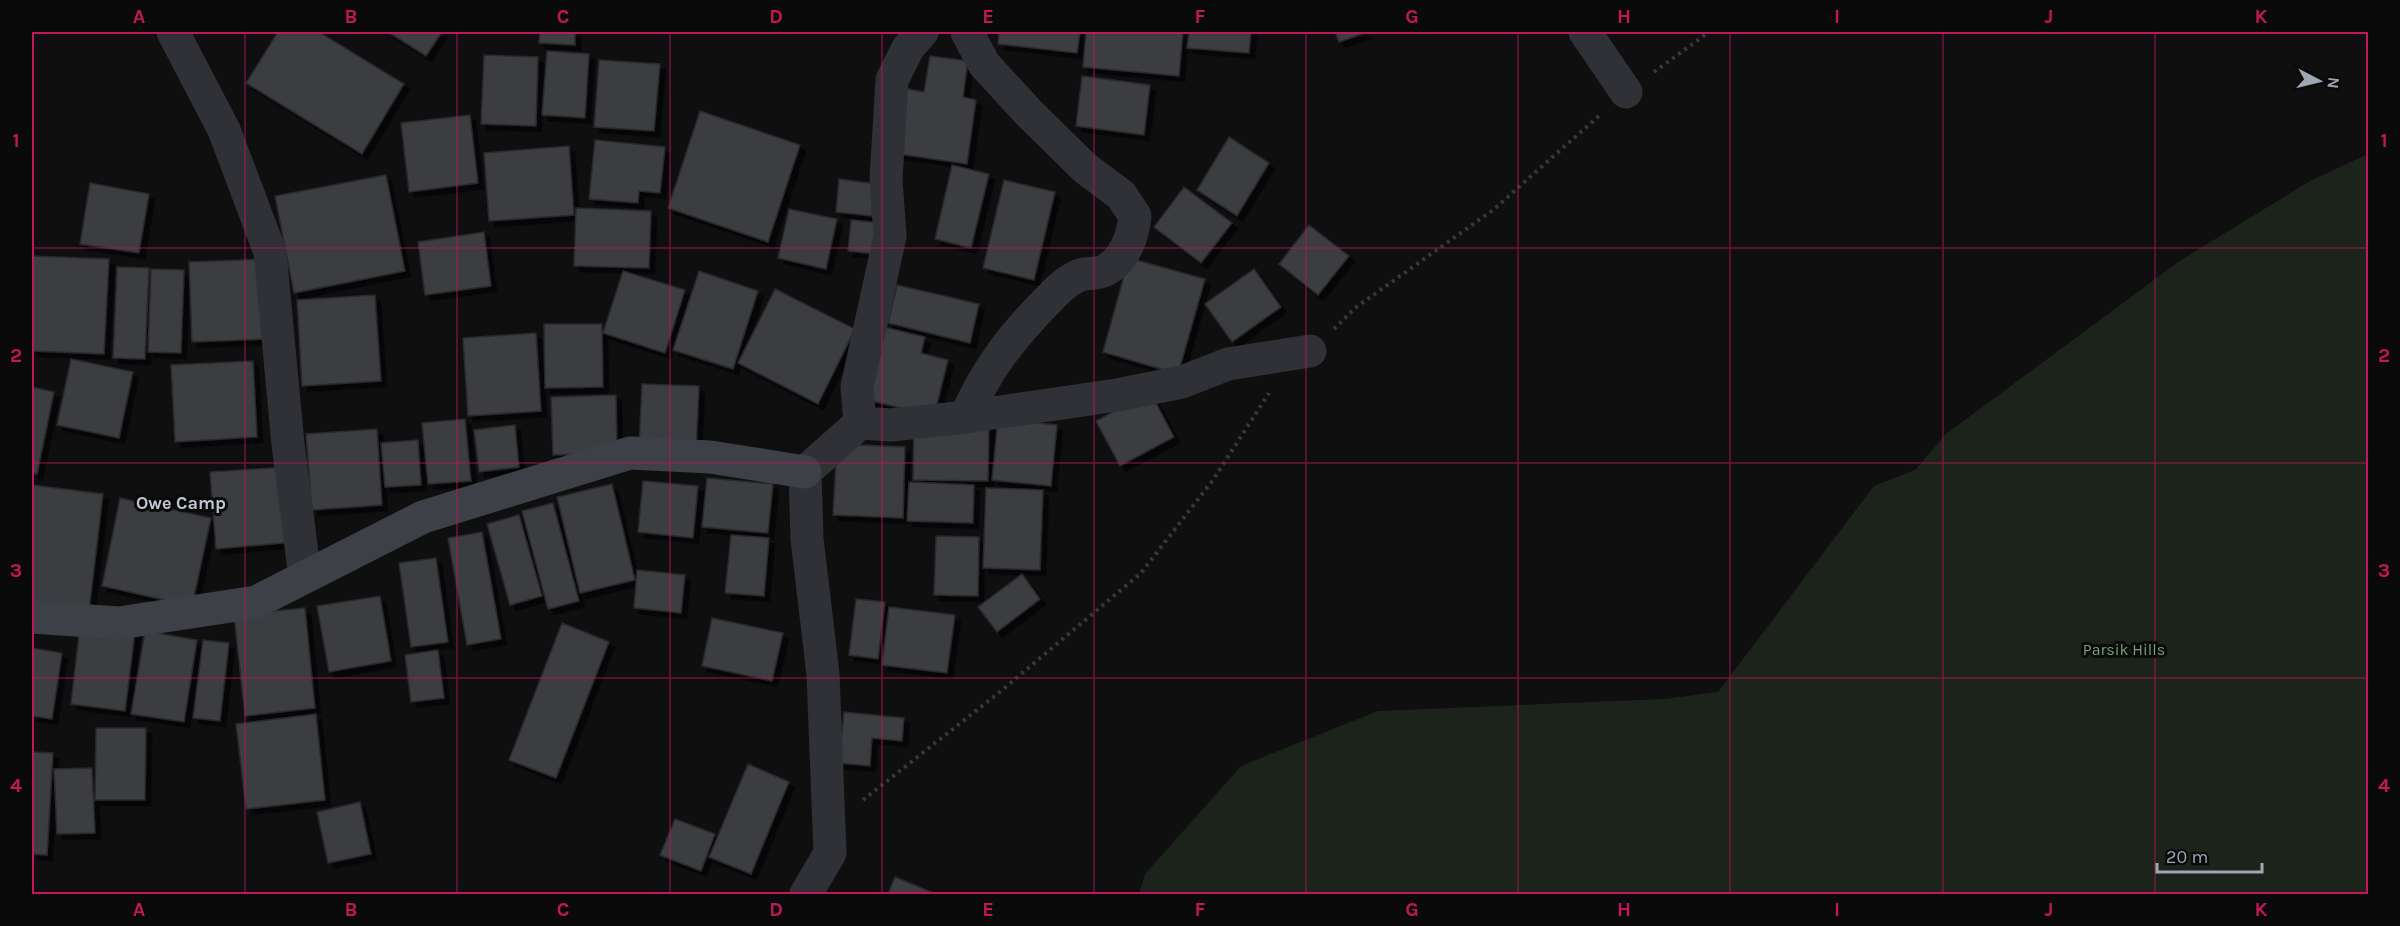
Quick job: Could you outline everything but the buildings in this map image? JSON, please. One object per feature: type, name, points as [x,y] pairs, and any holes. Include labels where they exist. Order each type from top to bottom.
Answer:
[{"type":"street","points":[[173,32],[224,130],[270,252],[288,444],[304,577]]},
{"type":"street","points":[[966,417],[979,386],[998,355],[1068,281],[1082,275],[1104,271],[1118,261],[1134,230],[1135,216],[1121,195],[1085,168],[1036,121],[984,64],[967,32]]},
{"type":"street","points":[[1585,32],[1626,92]]},
{"type":"street","points":[[860,423],[857,387],[890,236],[886,179],[892,80],[915,40]]},
{"type":"street","points":[[805,472],[860,423],[891,425],[966,417],[1117,395],[1182,382],[1228,364],[1310,351]]},
{"type":"street","points":[[32,617],[119,623],[256,602],[423,517],[630,453],[710,457],[805,472]]},
{"type":"street","points":[[805,472],[807,539],[823,674],[830,853],[806,894]]},
{"type":"path","points":[[858,807],[864,798],[1001,691],[1141,573],[1213,480],[1273,386],[1355,308],[1492,210],[1626,92],[1709,32]]},
{"type":"green space","name":"Parsik Hills","points":[[2368,154],[2368,894],[1139,894],[1145,874],[1241,766],[1378,711],[1664,699],[1718,692],[1874,486],[1915,470],[1946,434],[2181,260],[2310,181]]},
{"type":"district","name":"Owe Camp","points":[[181,503]]}]
